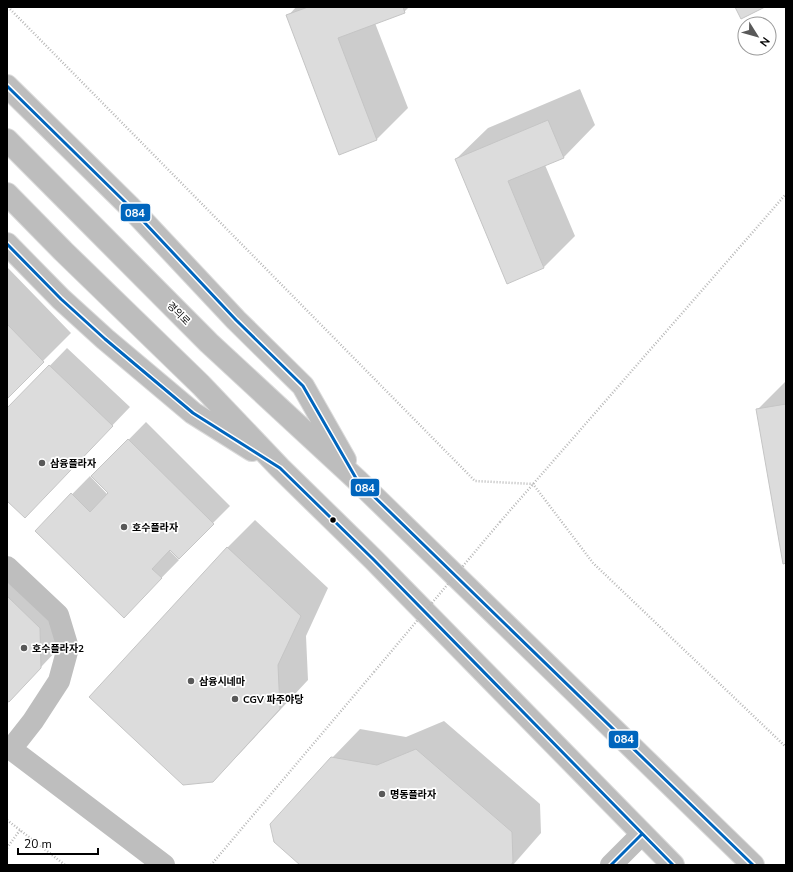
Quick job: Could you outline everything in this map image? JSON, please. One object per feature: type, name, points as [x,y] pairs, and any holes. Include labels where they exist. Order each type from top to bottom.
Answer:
[{"type":"main road","name":"경의로","points":[[7,86],[129,206],[236,320],[303,386],[357,480]]},
{"type":"main road","name":"경의로","points":[[7,140],[209,343],[357,480],[753,865]]},
{"type":"main road","points":[[7,194],[63,251],[201,385],[280,468],[384,570],[673,865]]},
{"type":"main road","points":[[7,244],[61,299],[105,339],[193,413],[280,468]]},
{"type":"street","points":[[7,567],[58,615],[68,648],[59,681],[33,721],[9,748],[164,865]]},
{"type":"street","points":[[610,865],[642,834]]},
{"type":"path","points":[[8,7],[475,481],[533,484],[593,563],[786,748]]},
{"type":"path","points":[[211,865],[500,522],[786,194]]},
{"type":"path","points":[[7,820],[65,865]]},
{"type":"path","points":[[7,848],[20,830]]},
{"type":"building","points":[[308,7],[403,7],[405,13],[338,38],[377,140],[339,155],[286,15]]},
{"type":"building","points":[[735,7],[765,7],[747,16],[740,16]]},
{"type":"building","points":[[548,120],[564,158],[508,181],[544,268],[507,284],[455,159]]},
{"type":"building","points":[[7,324],[44,362],[7,399]]},
{"type":"building","name":"삼융플라자","points":[[49,365],[113,426],[25,518],[7,501],[7,408]]},
{"type":"building","points":[[786,404],[786,563],[783,564],[756,409]]},
{"type":"building","name":"호수플라자","points":[[128,439],[214,524],[179,559],[170,550],[152,569],[162,578],[124,618],[35,531],[71,493],[90,512],[108,493],[91,476]]},
{"type":"building","name":"삼융시네마","points":[[227,547],[301,616],[278,665],[280,709],[213,782],[183,785],[89,697]]},
{"type":"building","name":"호수플라자2","points":[[7,596],[40,628],[41,668],[9,702],[7,701]]},
{"type":"building","name":"명동플라자","points":[[416,749],[512,832],[513,862],[511,865],[300,865],[274,842],[270,824],[331,757],[377,765]]},
{"type":"transit line","name":"084","points":[[7,86],[129,206],[236,320],[303,386],[357,480],[753,865]]},
{"type":"transit line","name":"084","points":[[7,244],[61,299],[105,339],[193,413],[280,468],[373,559],[673,865]]},
{"type":"transit line","name":"084","points":[[611,865],[642,834]]},
{"type":"place","name":"삼융플라자","points":[[42,463]]},
{"type":"place","name":"호수플라자","points":[[124,527]]},
{"type":"place","name":"호수플라자2","points":[[24,648]]},
{"type":"place","name":"삼융시네마","points":[[191,681]]},
{"type":"place","name":"CGV 파주야당","points":[[235,699]]},
{"type":"place","name":"명동플라자","points":[[382,794]]}]
